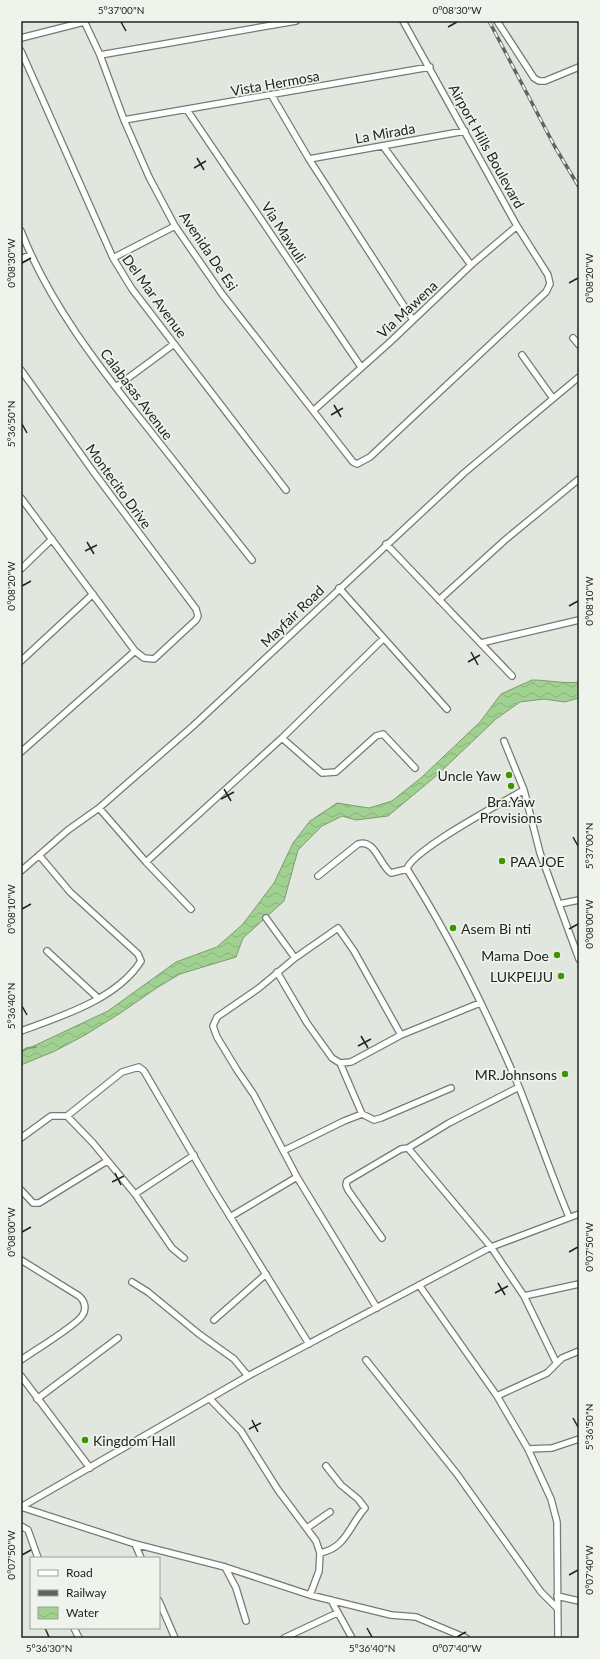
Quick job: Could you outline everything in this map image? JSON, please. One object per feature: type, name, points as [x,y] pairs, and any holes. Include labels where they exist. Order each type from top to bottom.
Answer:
[{"type":"street","points":[[21,38],[84,21]]},
{"type":"street","name":"Avenida De Esi","points":[[84,21],[100,55],[124,120],[149,177],[176,226],[222,294],[314,410],[353,462],[361,463]]},
{"type":"street","points":[[100,55],[296,21]]},
{"type":"street","name":"Airport Hills Boulevard","points":[[361,463],[370,457],[546,292],[550,284],[548,275],[517,226],[430,67],[403,21]]},
{"type":"street","points":[[498,21],[534,78],[539,81],[545,81],[579,67]]},
{"type":"street","name":"Del Mar Avenue","points":[[21,52],[113,258],[132,289],[286,490]]},
{"type":"street","name":"Vista Hermosa","points":[[124,120],[272,96],[430,67]]},
{"type":"street","points":[[272,96],[309,159],[413,320]]},
{"type":"street","name":"Via Mawuli","points":[[188,110],[361,367]]},
{"type":"street","name":"La Mirada","points":[[309,159],[464,130]]},
{"type":"street","points":[[383,146],[471,265]]},
{"type":"street","points":[[113,258],[176,226]]},
{"type":"street","name":"Via Mawena","points":[[314,410],[471,265],[517,226]]},
{"type":"street","name":"Calabasas Avenue","points":[[21,231],[30,255],[68,322],[116,388],[252,560]]},
{"type":"street","points":[[21,259],[30,255]]},
{"type":"street","points":[[573,338],[579,345]]},
{"type":"street","points":[[116,388],[174,344]]},
{"type":"street","points":[[522,355],[552,397]]},
{"type":"street","name":"Montecito Drive","points":[[21,370],[101,482],[196,609],[198,616],[196,620],[154,659],[144,658],[135,650]]},
{"type":"street","name":"Mayfair Road","points":[[21,871],[68,830],[99,808],[193,726],[386,544],[464,473],[552,397],[579,377]]},
{"type":"street","points":[[439,600],[505,540],[579,479]]},
{"type":"street","points":[[21,498],[135,650],[21,752]]},
{"type":"street","points":[[21,568],[52,539]]},
{"type":"street","points":[[386,544],[512,676]]},
{"type":"street","points":[[339,588],[447,709]]},
{"type":"street","points":[[21,661],[93,594]]},
{"type":"street","points":[[481,643],[579,620]]},
{"type":"street","points":[[146,862],[282,738],[383,639]]},
{"type":"street","points":[[282,738],[322,773],[329,774],[336,772],[376,736],[383,734],[415,768]]},
{"type":"street","points":[[504,741],[524,790],[540,853],[579,959]]},
{"type":"street","points":[[524,790],[432,844],[409,863],[407,869],[460,958],[518,1087],[569,1217]]},
{"type":"street","points":[[99,808],[146,862],[191,909]]},
{"type":"street","points":[[318,876],[358,844],[363,842],[369,844],[391,873],[407,869]]},
{"type":"street","points":[[21,1030],[64,1016],[120,986],[136,970],[141,961],[138,954],[70,892],[39,855]]},
{"type":"street","points":[[559,904],[579,900]]},
{"type":"street","points":[[266,918],[295,958]]},
{"type":"street","points":[[377,1308],[297,1177],[285,1150],[254,1095],[217,1037],[213,1026],[216,1017],[259,988],[295,958],[338,928],[354,951],[401,1035]]},
{"type":"street","points":[[47,951],[98,998]]},
{"type":"street","points":[[277,972],[307,1023],[332,1058],[340,1063],[362,1114],[374,1120],[381,1118],[451,1088]]},
{"type":"street","points":[[340,1063],[351,1062],[401,1035],[480,1003]]},
{"type":"street","points":[[346,1074],[351,1062]]},
{"type":"street","points":[[21,1138],[51,1116],[67,1116],[122,1072],[139,1067],[148,1075],[230,1217],[309,1344]]},
{"type":"street","points":[[382,1238],[348,1190],[346,1185],[347,1181],[401,1149],[408,1148],[449,1123],[518,1087]]},
{"type":"street","points":[[285,1150],[344,1121],[362,1114]]},
{"type":"street","points":[[67,1116],[135,1194],[172,1248],[184,1258]]},
{"type":"street","points":[[408,1148],[492,1247],[524,1296],[556,1362]]},
{"type":"street","points":[[135,1194],[194,1155]]},
{"type":"street","points":[[21,1190],[33,1203],[39,1203],[107,1161]]},
{"type":"street","points":[[230,1217],[297,1177]]},
{"type":"street","points":[[466,1638],[416,1618],[391,1615],[310,1595],[225,1567],[135,1544],[21,1507],[248,1376],[419,1285],[492,1247],[579,1214]]},
{"type":"street","points":[[21,1260],[79,1296],[83,1300],[85,1310],[82,1316],[70,1326],[21,1360]]},
{"type":"street","points":[[214,1320],[266,1274]]},
{"type":"street","points":[[132,1282],[148,1292],[199,1334],[234,1359],[248,1376]]},
{"type":"street","points":[[524,1296],[579,1284]]},
{"type":"street","points":[[419,1285],[497,1396],[528,1449],[548,1492],[557,1522],[558,1638]]},
{"type":"street","points":[[37,1399],[118,1338]]},
{"type":"street","points":[[497,1396],[547,1373],[556,1362],[579,1351]]},
{"type":"street","points":[[366,1360],[457,1474],[541,1592],[557,1608]]},
{"type":"street","points":[[21,1376],[90,1468]]},
{"type":"street","points":[[210,1398],[241,1431],[278,1490],[316,1541],[320,1553],[319,1571],[310,1595]]},
{"type":"street","points":[[528,1449],[552,1448],[579,1439]]},
{"type":"street","points":[[320,1553],[333,1550],[342,1541],[356,1518],[365,1508],[358,1499],[340,1485],[326,1466]]},
{"type":"street","points":[[306,1528],[330,1512]]},
{"type":"street","points":[[21,1526],[28,1530],[38,1557]]},
{"type":"street","points":[[135,1544],[141,1557]]},
{"type":"street","points":[[225,1567],[236,1588],[246,1621]]},
{"type":"street","points":[[557,1596],[579,1601]]},
{"type":"street","points":[[331,1600],[352,1638]]},
{"type":"street","points":[[160,1603],[175,1638]]},
{"type":"street","points":[[284,1638],[337,1613]]},
{"type":"street","points":[[74,1629],[79,1638]]},
{"type":"water","points":[[532,680],[568,683],[579,682],[579,698],[565,702],[544,699],[520,702],[496,719],[436,776],[388,816],[356,820],[342,816],[322,826],[298,850],[284,901],[243,938],[236,957],[180,974],[85,1035],[55,1051],[21,1065],[21,1052],[108,1011],[176,962],[217,947],[243,924],[274,883],[293,843],[310,821],[337,803],[369,808],[392,801],[422,777],[480,722],[501,694]]},
{"type":"waterway","points":[[21,1052],[27,1048],[36,1047]]},
{"type":"railway","points":[[489,21],[555,147],[579,187]]},
{"type":"place","name":"Uncle Yaw","points":[[509,775]]},
{"type":"place","name":"Bra.Yaw Provisions","points":[[511,786]]},
{"type":"place","name":"PAA JOE","points":[[502,861]]},
{"type":"place","name":"Asem Bi nti","points":[[453,928]]},
{"type":"place","name":"Mama Doe","points":[[557,955]]},
{"type":"place","name":"LUKPEIJU","points":[[561,976]]},
{"type":"place","name":"MR.Johnsons","points":[[565,1074]]},
{"type":"place","name":"Kingdom Hall","points":[[85,1440]]}]
